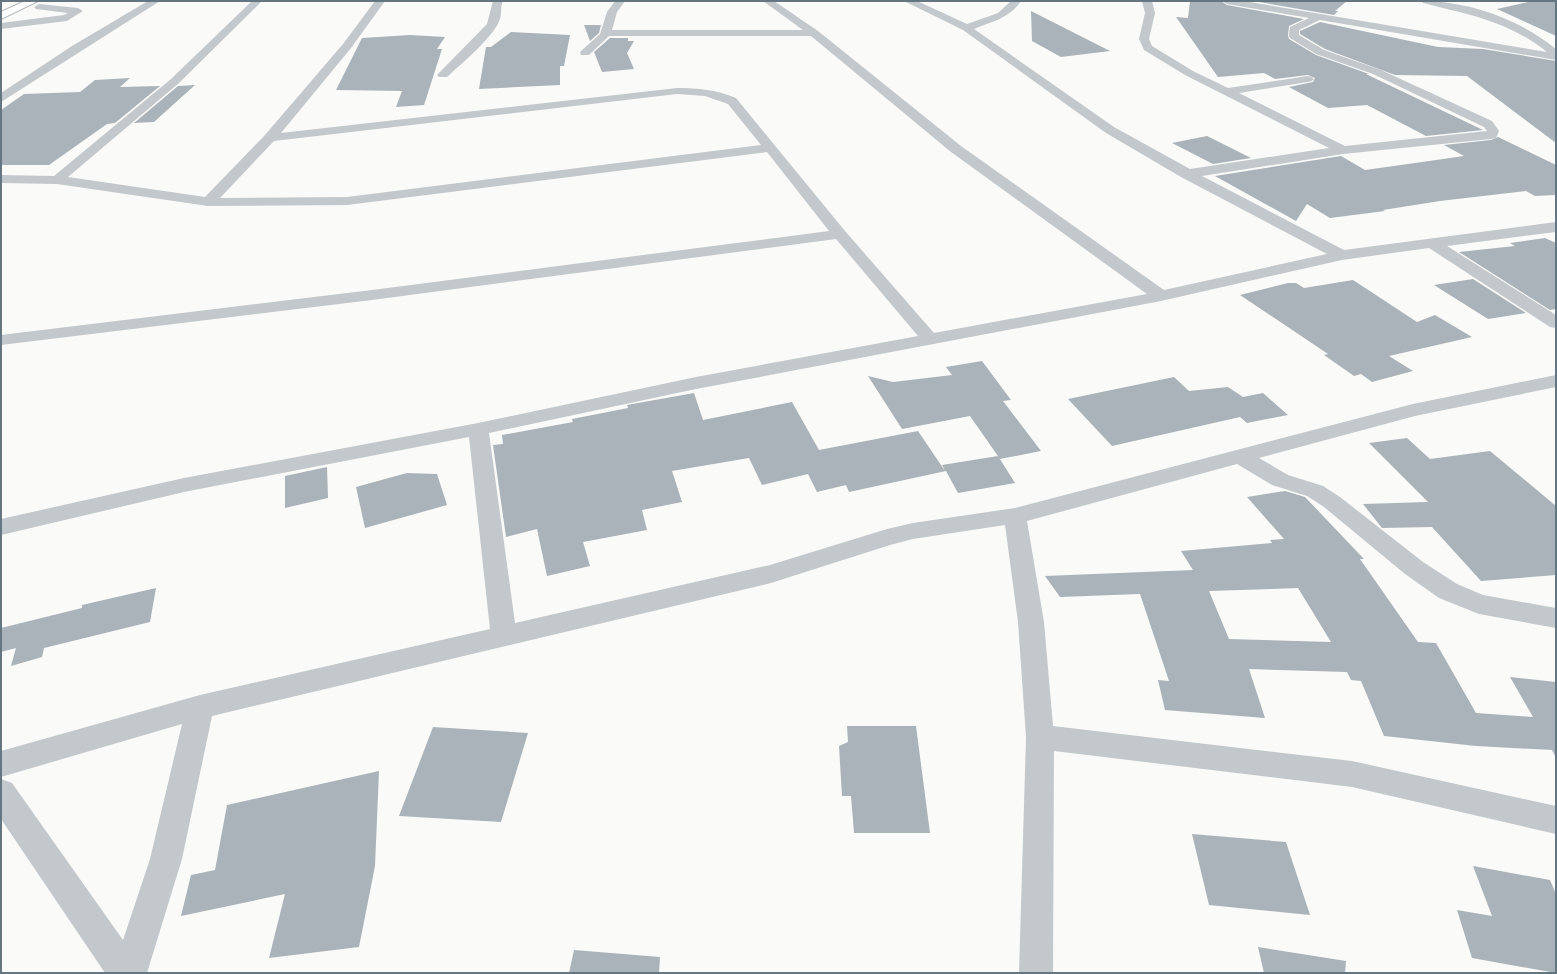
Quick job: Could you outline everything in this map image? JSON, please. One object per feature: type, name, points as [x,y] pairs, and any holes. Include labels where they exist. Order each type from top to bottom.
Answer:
[{"type":"main road","points":[[1,16],[36,4]]},
{"type":"street","points":[[1,26],[36,4],[50,1]]},
{"type":"street","points":[[1,98],[76,48],[155,1]]},
{"type":"street","points":[[57,180],[175,81],[257,1]]},
{"type":"street","points":[[208,202],[270,138],[347,46],[380,1]]},
{"type":"street","points":[[444,75],[487,31],[495,19],[494,11],[498,1]]},
{"type":"street","points":[[586,53],[606,33],[609,17],[615,5],[620,1]]},
{"type":"street","points":[[768,1],[814,32],[956,149],[1161,296]]},
{"type":"street","points":[[909,1],[967,28],[1110,130],[1186,174],[1342,255]]},
{"type":"street","points":[[967,28],[1006,12],[1014,6],[1016,1]]},
{"type":"street","points":[[1147,1],[1150,13],[1144,39],[1148,48],[1189,73],[1343,150]]},
{"type":"street","points":[[1227,1],[1256,3],[1318,17],[1556,56]]},
{"type":"street","points":[[1426,1],[1502,19],[1546,45],[1556,56]]},
{"type":"street","points":[[1,26],[67,18],[78,11],[36,4]]},
{"type":"street","points":[[1186,174],[1343,150],[1491,135],[1493,131],[1488,124],[1377,72],[1320,52],[1294,36],[1294,29],[1318,17]]},
{"type":"street","points":[[606,33],[814,32]]},
{"type":"street","points":[[1226,92],[1308,79]]},
{"type":"street","points":[[1,84],[22,83]]},
{"type":"street","points":[[270,138],[677,91],[697,91],[724,96],[732,101],[840,234],[929,338]]},
{"type":"street","points":[[1,179],[57,180],[208,202],[347,201],[771,148]]},
{"type":"street","points":[[1,526],[184,485],[478,429],[696,383],[929,338],[1161,296],[1342,255],[1556,227]]},
{"type":"street","points":[[1,340],[364,296],[840,234]]},
{"type":"street","points":[[1431,243],[1556,323]]},
{"type":"street","points":[[1,764],[200,707],[771,574],[887,537],[913,531],[1015,516],[1414,410],[1556,381]]},
{"type":"street","points":[[478,429],[504,635]]},
{"type":"street","points":[[1241,457],[1280,480],[1316,492],[1332,502],[1414,568],[1448,591],[1479,604],[1532,615],[1556,618]]},
{"type":"street","points":[[1015,516],[1031,622],[1040,737],[1036,973]]},
{"type":"street","points":[[130,973],[166,859],[200,707]]},
{"type":"street","points":[[1040,737],[1352,774],[1556,820]]},
{"type":"street","points":[[1,793],[126,973]]},
{"type":"building","points":[[1190,1],[1221,1],[1227,5],[1304,19],[1289,26],[1289,39],[1316,55],[1369,74],[1366,74],[1483,130],[1426,136],[1367,105],[1328,108],[1289,87],[1313,82],[1315,78],[1308,75],[1275,79],[1264,73],[1218,77],[1176,17],[1188,18]]},
{"type":"building","points":[[1253,1],[1347,1],[1335,11],[1338,11],[1334,15]]},
{"type":"building","points":[[1533,1],[1556,1],[1556,36],[1497,9]]},
{"type":"building","points":[[1031,11],[1110,51],[1061,57],[1032,41]]},
{"type":"building","points":[[1320,22],[1438,47],[1483,49],[1556,61],[1556,143],[1467,76],[1395,75],[1325,49],[1300,34],[1300,31]]},
{"type":"building","points":[[584,25],[601,25],[599,33],[590,41]]},
{"type":"building","points":[[511,32],[570,35],[564,66],[560,66],[560,85],[479,89],[486,47],[491,47]]},
{"type":"building","points":[[410,35],[445,37],[437,49],[442,49],[424,105],[396,107],[402,91],[336,90],[362,38]]},
{"type":"building","points":[[610,38],[628,38],[628,41],[634,41],[627,53],[634,69],[602,72],[594,52]]},
{"type":"building","points":[[130,78],[120,87],[160,86],[115,123],[107,124],[49,165],[1,165],[1,110],[24,94],[80,92],[95,80]]},
{"type":"building","points":[[195,85],[154,122],[134,123],[178,86]]},
{"type":"building","points":[[1207,136],[1251,158],[1213,164],[1172,143]]},
{"type":"building","points":[[1498,137],[1556,165],[1556,195],[1535,196],[1526,191],[1440,201],[1383,210],[1385,211],[1330,218],[1307,204],[1296,221],[1215,176],[1341,156],[1365,170],[1464,156],[1444,145],[1491,140]]},
{"type":"building","points":[[1545,238],[1556,243],[1556,309],[1550,310],[1459,252],[1515,246],[1510,243]]},
{"type":"building","points":[[1473,279],[1526,313],[1488,319],[1434,285]]},
{"type":"building","points":[[1353,280],[1417,322],[1435,315],[1472,337],[1389,356],[1413,371],[1372,382],[1361,374],[1354,376],[1324,355],[1328,354],[1240,295],[1288,283],[1296,283],[1304,288]]},
{"type":"building","points":[[982,361],[1011,400],[1003,401],[1041,451],[1000,459],[970,416],[902,429],[868,376],[893,382],[952,375],[946,367]]},
{"type":"building","points":[[1174,377],[1189,391],[1228,387],[1243,397],[1263,393],[1288,415],[1247,423],[1240,417],[1112,446],[1068,399]]},
{"type":"building","points":[[694,393],[703,420],[792,402],[819,450],[918,431],[945,471],[942,465],[998,456],[1015,483],[958,493],[946,471],[849,492],[846,485],[817,492],[808,474],[762,485],[749,458],[672,471],[682,502],[642,510],[647,530],[583,542],[590,566],[547,576],[537,529],[506,537],[493,445],[503,444],[502,435],[573,422],[572,419],[628,408],[627,405]]},
{"type":"building","points":[[1407,438],[1430,459],[1490,451],[1556,506],[1556,575],[1481,581],[1432,527],[1382,528],[1363,504],[1428,502],[1369,443]]},
{"type":"building","points":[[327,467],[328,498],[285,508],[285,476]]},
{"type":"building","points":[[407,473],[437,474],[447,505],[365,528],[356,487]]},
{"type":"building","points":[[1285,491],[1305,497],[1364,559],[1360,559],[1418,642],[1436,643],[1476,713],[1533,717],[1510,677],[1556,682],[1556,758],[1552,750],[1476,746],[1384,736],[1361,681],[1351,680],[1347,672],[1249,669],[1265,718],[1165,710],[1158,680],[1169,681],[1140,594],[1060,597],[1045,576],[1193,570],[1181,551],[1272,543],[1270,540],[1284,539],[1247,497]],"holes":[[[1298,588],[1331,642],[1229,639],[1209,591]]]},
{"type":"building","points":[[156,588],[150,622],[44,648],[42,657],[11,666],[16,648],[1,652],[1,628],[82,608],[82,605]]},
{"type":"building","points":[[847,726],[916,726],[930,833],[854,833],[851,796],[842,796],[839,746],[848,742]]},
{"type":"building","points":[[433,727],[528,733],[501,822],[399,816]]},
{"type":"building","points":[[379,771],[375,866],[359,947],[269,958],[285,894],[181,916],[191,875],[215,870],[227,805]]},
{"type":"building","points":[[1192,834],[1286,842],[1310,915],[1209,905]]},
{"type":"building","points":[[1473,866],[1550,880],[1556,894],[1556,973],[1472,958],[1457,910],[1492,916]]},
{"type":"building","points":[[1258,947],[1346,961],[1345,973],[1264,973]]},
{"type":"building","points":[[574,950],[660,957],[659,973],[569,973]]}]
